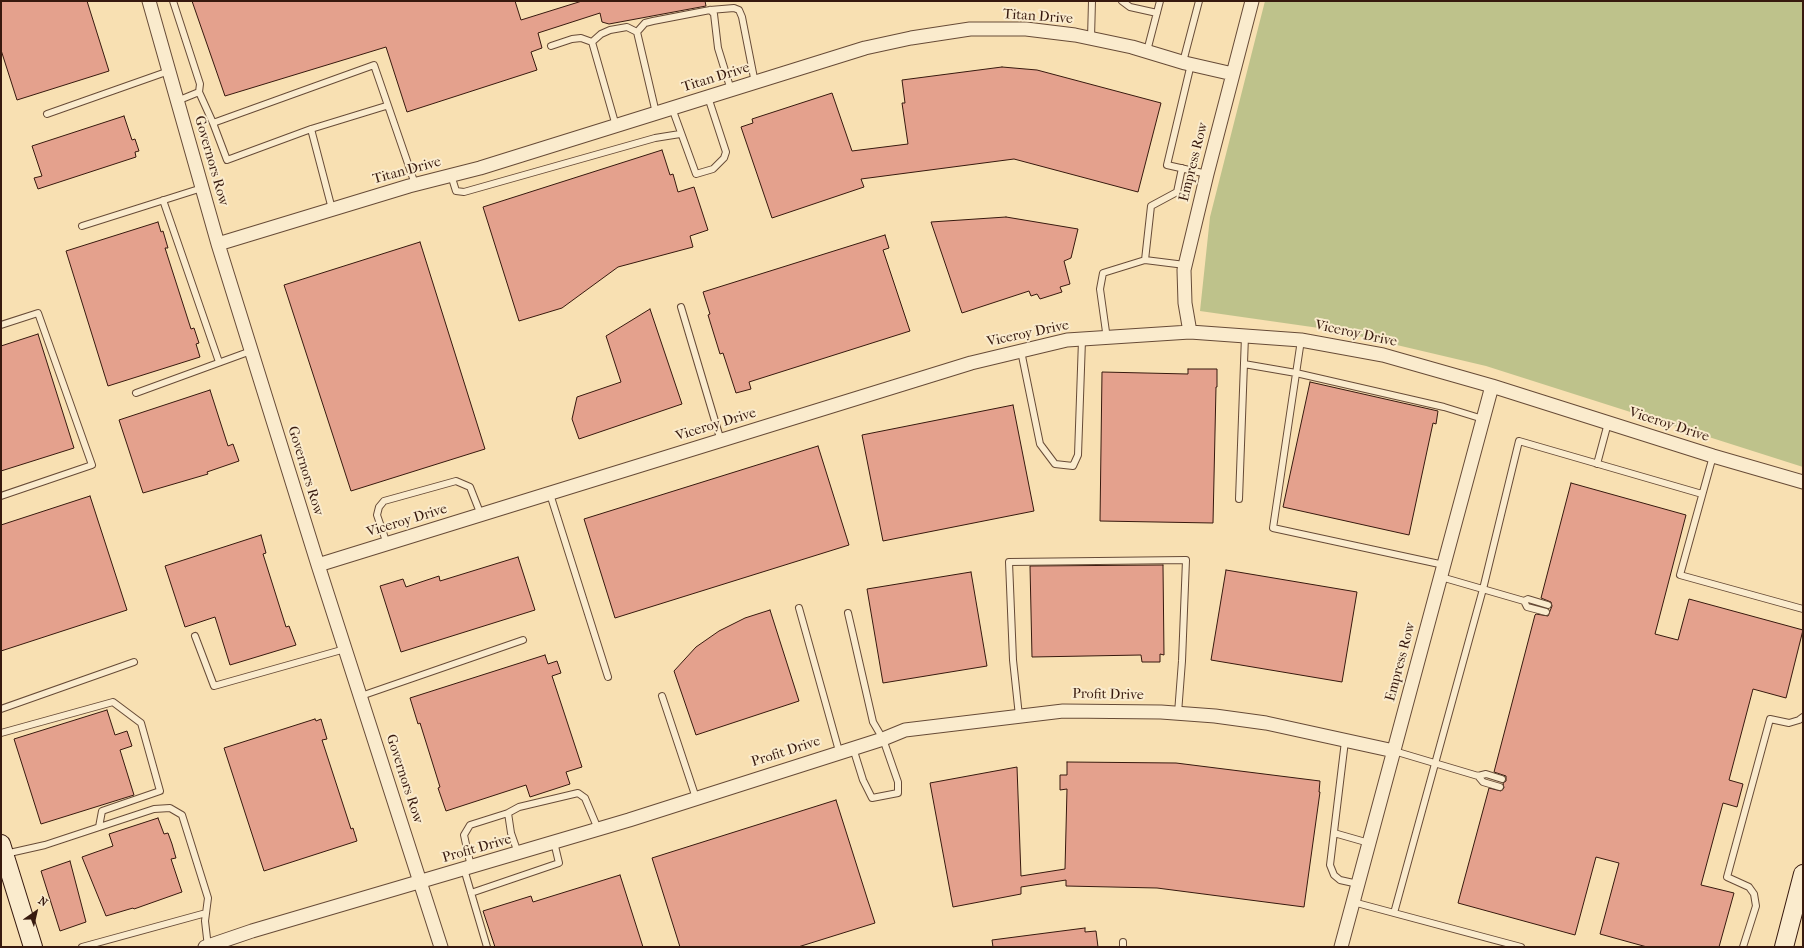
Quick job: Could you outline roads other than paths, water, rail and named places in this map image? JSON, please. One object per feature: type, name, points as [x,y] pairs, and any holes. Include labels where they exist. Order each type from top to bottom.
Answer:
[{"type":"main road","points":[[3,849],[33,947]]},
{"type":"main road","points":[[1784,947],[1803,874]]},
{"type":"street","name":"Governors Row","points":[[149,1],[218,244],[251,351],[441,947]]},
{"type":"street","name":"Empress Row","points":[[1190,332],[1185,303],[1185,265],[1252,1]]},
{"type":"street","name":"Titan Drive","points":[[218,244],[415,184],[480,168],[865,48],[912,38],[970,29],[1026,29],[1091,38],[1233,74]]},
{"type":"street","name":"Viceroy Drive","points":[[318,565],[721,441],[971,362],[1067,340],[1107,339],[1190,332],[1301,340],[1383,355],[1492,386],[1713,456],[1803,482]]},
{"type":"street","name":"Empress Row","points":[[1341,947],[1492,386]]},
{"type":"street","name":"Profit Drive","points":[[207,947],[598,829],[839,751],[882,739],[905,730],[1063,711],[1178,713],[1266,723],[1394,751]]},
{"type":"lane","points":[[173,1],[200,84],[199,92],[213,122],[227,160],[311,128],[386,106]]},
{"type":"lane","points":[[1091,38],[1092,1]]},
{"type":"lane","points":[[1122,1],[1130,7],[1157,13]]},
{"type":"lane","points":[[1147,51],[1160,1]]},
{"type":"lane","points":[[1199,1],[1167,165],[1207,174]]},
{"type":"lane","points":[[637,32],[645,23],[653,21],[710,10],[734,8],[739,10],[742,17],[755,82]]},
{"type":"lane","points":[[710,10],[714,14],[718,48],[731,90]]},
{"type":"lane","points":[[592,42],[600,34],[610,30],[627,27],[637,32]]},
{"type":"lane","points":[[637,32],[656,113]]},
{"type":"lane","points":[[551,46],[572,39],[581,38],[592,42]]},
{"type":"lane","points":[[592,42],[616,126]]},
{"type":"lane","points":[[213,122],[374,65],[386,106],[415,184]]},
{"type":"lane","points":[[47,114],[169,71]]},
{"type":"lane","points":[[177,101],[199,92]]},
{"type":"lane","points":[[672,108],[680,134],[696,174],[713,169],[724,158],[726,152],[708,97]]},
{"type":"lane","points":[[311,128],[332,209]]},
{"type":"lane","points":[[452,175],[456,191],[464,192],[655,138],[680,134]]},
{"type":"lane","points":[[1145,260],[1151,206],[1177,192],[1182,168]]},
{"type":"lane","points":[[82,226],[202,188]]},
{"type":"lane","points":[[163,200],[219,362]]},
{"type":"lane","points":[[1107,339],[1100,289],[1103,273],[1145,260],[1185,265]]},
{"type":"lane","points":[[681,307],[721,441]]},
{"type":"lane","points":[[1,325],[38,313],[92,465],[1,496]]},
{"type":"lane","points":[[1239,499],[1245,336]]},
{"type":"lane","points":[[1020,351],[1040,444],[1055,464],[1073,466],[1078,455],[1082,340]]},
{"type":"lane","points":[[1301,340],[1273,528],[1442,571],[1483,589],[1524,601],[1528,599],[1548,605]]},
{"type":"lane","points":[[136,393],[251,351]]},
{"type":"lane","points":[[1244,364],[1296,373],[1444,407],[1483,419]]},
{"type":"lane","points":[[1597,464],[1608,423]]},
{"type":"lane","points":[[1394,913],[1483,589],[1519,441],[1702,494]]},
{"type":"lane","points":[[1713,456],[1680,575],[1803,609]]},
{"type":"lane","points":[[387,544],[377,515],[379,507],[384,501],[456,481],[464,483],[470,487],[481,515]]},
{"type":"lane","points":[[550,494],[608,676]]},
{"type":"lane","points":[[1019,716],[1013,660],[1009,562],[1186,560],[1182,661],[1178,713]]},
{"type":"lane","points":[[1524,601],[1527,607],[1546,612]]},
{"type":"lane","points":[[800,608],[839,751]]},
{"type":"lane","points":[[848,612],[873,722],[882,739],[898,782],[898,793],[872,798],[863,780],[853,747]]},
{"type":"lane","points":[[195,636],[214,686],[345,649]]},
{"type":"lane","points":[[360,696],[523,640]]},
{"type":"lane","points":[[1,709],[134,662]]},
{"type":"lane","points":[[662,696],[696,798]]},
{"type":"lane","points":[[1,733],[113,702],[141,723],[160,791],[102,811],[99,827]]},
{"type":"lane","points":[[1743,947],[1756,906],[1754,894],[1749,888],[1727,877],[1770,719],[1789,723],[1803,717]]},
{"type":"lane","points":[[1345,741],[1330,865],[1334,875],[1340,880],[1358,884]]},
{"type":"lane","points":[[1394,751],[1478,776],[1486,774],[1502,779]]},
{"type":"lane","points":[[1478,776],[1483,782],[1500,787]]},
{"type":"lane","points":[[487,947],[471,893],[467,868],[464,835],[470,825],[508,813],[519,807],[578,793],[585,798],[598,829]]},
{"type":"lane","points":[[3,849],[45,845],[154,809],[170,808],[182,815],[208,898],[205,921],[207,947]]},
{"type":"lane","points":[[508,813],[511,833],[519,853]]},
{"type":"lane","points":[[1334,833],[1369,843]]},
{"type":"lane","points":[[471,893],[560,863],[554,842]]},
{"type":"lane","points":[[1353,902],[1521,947]]},
{"type":"lane","points":[[82,947],[206,913]]}]
